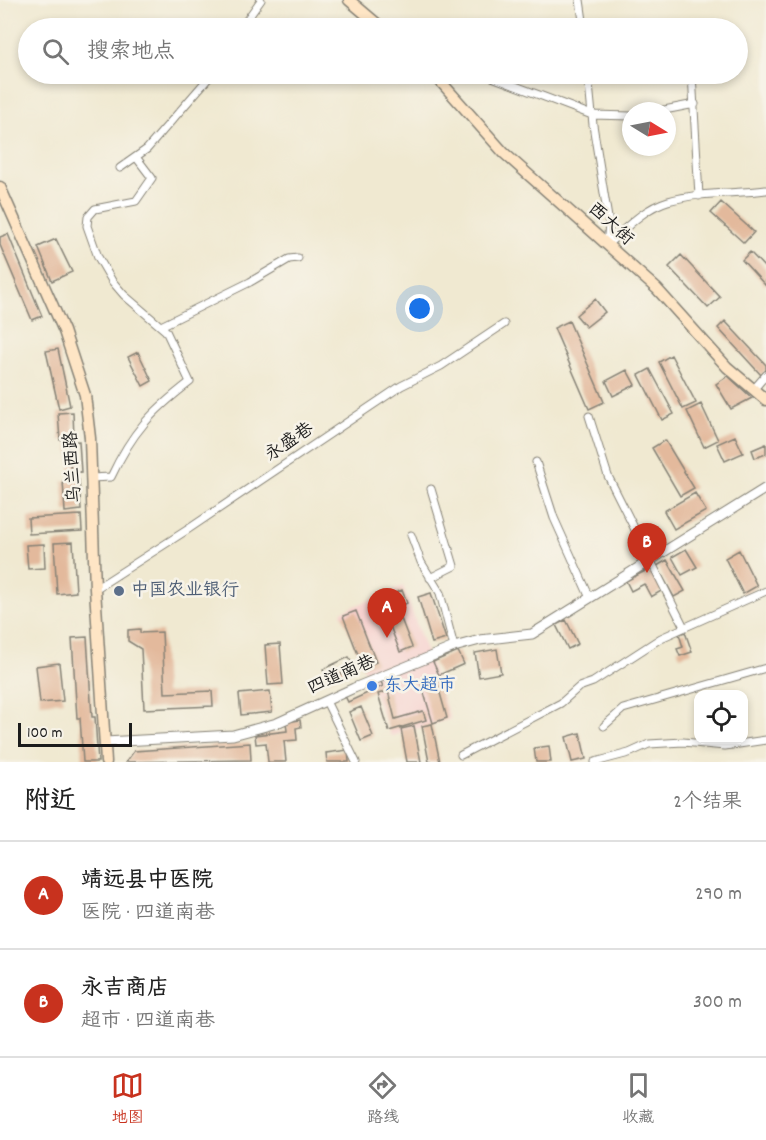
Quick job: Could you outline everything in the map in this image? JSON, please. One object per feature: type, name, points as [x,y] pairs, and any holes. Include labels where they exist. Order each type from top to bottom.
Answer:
[{"type":"main road","points":[[348,0],[370,18]]},
{"type":"main road","name":"西大街","points":[[443,84],[504,153],[657,289],[727,367],[766,400]]},
{"type":"main road","name":"乌兰西路","points":[[0,187],[64,331],[86,395],[106,762]]},
{"type":"street","points":[[248,18],[261,0]]},
{"type":"street","points":[[580,0],[583,18]]},
{"type":"street","points":[[120,168],[147,148],[203,84]]},
{"type":"street","points":[[510,84],[592,115],[622,116]]},
{"type":"street","points":[[589,84],[609,224],[607,245]]},
{"type":"street","points":[[693,84],[699,196]]},
{"type":"street","points":[[676,108],[695,104]]},
{"type":"street","points":[[91,478],[111,477],[131,441],[149,417],[159,406],[190,382],[165,331],[124,295],[112,281],[98,257],[87,226],[88,217],[95,209],[136,201],[146,189],[152,178],[136,157]]},
{"type":"street","points":[[607,245],[638,217],[666,201],[766,190]]},
{"type":"street","points":[[161,326],[250,282],[289,259],[298,258]]},
{"type":"street","name":"永盛巷","points":[[95,589],[187,531],[401,386],[441,366],[504,324]]},
{"type":"street","points":[[753,390],[766,375]]},
{"type":"street","points":[[589,416],[608,476],[684,627]]},
{"type":"street","points":[[536,462],[554,518],[590,598]]},
{"type":"street","name":"四道南巷","points":[[105,742],[233,735],[277,723],[454,647],[480,640],[532,634],[766,488]]},
{"type":"street","points":[[430,489],[454,566],[430,578]]},
{"type":"street","points":[[411,535],[421,562],[440,593],[454,647]]},
{"type":"street","points":[[461,755],[561,703],[579,687],[593,682],[662,638],[766,591]]},
{"type":"street","points":[[604,726],[623,709],[766,668]]},
{"type":"street","points":[[326,701],[356,762]]},
{"type":"street","points":[[595,762],[629,753],[649,744],[683,742],[725,746],[766,740]]},
{"type":"shaded area","points":[[403,586],[450,719],[391,736],[341,612]]},
{"type":"building","points":[[721,202],[754,232],[744,243],[711,213]]},
{"type":"building","points":[[8,234],[42,316],[32,320],[0,245],[0,237]]},
{"type":"building","points":[[56,239],[72,272],[52,281],[38,247]]},
{"type":"building","points":[[750,252],[766,269],[766,286],[742,260]]},
{"type":"building","points":[[681,255],[720,297],[708,308],[669,267]]},
{"type":"building","points":[[595,299],[605,312],[586,327],[576,315]]},
{"type":"building","points":[[569,321],[604,402],[589,409],[554,328]]},
{"type":"building","points":[[725,321],[766,365],[766,370],[761,375],[718,328]]},
{"type":"building","points":[[58,349],[70,406],[59,409],[46,351]]},
{"type":"building","points":[[138,352],[152,381],[143,386],[128,357]]},
{"type":"building","points":[[671,355],[696,403],[683,409],[659,362]]},
{"type":"building","points":[[650,369],[674,414],[662,420],[639,375]]},
{"type":"building","points":[[627,370],[635,385],[613,396],[606,381]]},
{"type":"building","points":[[728,376],[752,398],[731,409],[716,384]]},
{"type":"building","points":[[701,404],[718,440],[704,447],[687,411]]},
{"type":"building","points":[[73,412],[74,439],[60,440],[58,413]]},
{"type":"building","points":[[735,436],[743,453],[725,461],[717,444]]},
{"type":"building","points":[[665,440],[694,488],[680,496],[652,448]]},
{"type":"building","points":[[79,441],[81,472],[71,473],[68,442]]},
{"type":"building","points":[[766,444],[766,454],[755,458],[752,450]]},
{"type":"building","points":[[79,480],[81,510],[65,512],[63,481]]},
{"type":"building","points":[[695,493],[706,511],[674,529],[664,511]]},
{"type":"building","points":[[81,515],[82,531],[29,534],[28,518]]},
{"type":"building","points":[[73,542],[76,592],[57,594],[54,543]]},
{"type":"building","points":[[44,544],[45,568],[28,569],[26,545]]},
{"type":"building","points":[[686,549],[697,567],[682,575],[672,557]]},
{"type":"building","points":[[739,550],[757,586],[743,594],[725,558]]},
{"type":"building","points":[[667,560],[685,591],[674,597],[657,566]]},
{"type":"building","points":[[651,568],[663,590],[651,597],[644,584],[631,591],[626,581]]},
{"type":"building","points":[[402,590],[407,603],[393,609],[395,613],[398,611],[412,647],[400,652],[382,605],[390,602],[388,596]]},
{"type":"building","points":[[431,593],[446,639],[432,643],[418,597]]},
{"type":"building","points":[[356,611],[376,662],[363,667],[343,616]]},
{"type":"building","points":[[566,620],[578,644],[568,649],[556,625]]},
{"type":"building","points":[[140,629],[140,633],[162,632],[165,693],[212,691],[213,706],[144,709],[141,649],[128,641],[128,630]]},
{"type":"building","points":[[685,632],[692,652],[680,656],[677,649],[683,647],[679,634]]},
{"type":"building","points":[[87,637],[92,717],[95,717],[98,762],[83,762],[80,718],[77,718],[72,638]]},
{"type":"building","points":[[280,644],[283,684],[268,685],[265,645]]},
{"type":"building","points":[[497,649],[501,673],[479,677],[475,653]]},
{"type":"building","points":[[458,651],[464,664],[439,675],[433,662]]},
{"type":"building","points":[[349,657],[354,668],[328,680],[323,669]]},
{"type":"building","points":[[59,663],[63,701],[40,703],[36,666]]},
{"type":"building","points":[[436,679],[447,718],[433,723],[421,683]]},
{"type":"building","points":[[380,680],[383,686],[348,702],[345,696]]},
{"type":"building","points":[[270,691],[272,712],[241,715],[239,694]]},
{"type":"building","points":[[388,691],[395,719],[423,711],[426,720],[389,731],[378,694]]},
{"type":"building","points":[[361,707],[373,736],[361,741],[349,712]]},
{"type":"building","points":[[300,720],[301,727],[296,728],[297,740],[284,741],[286,762],[268,762],[266,743],[256,744],[255,735],[287,731],[286,722]]},
{"type":"building","points":[[432,724],[440,762],[429,762],[422,726]]},
{"type":"building","points":[[414,726],[421,762],[407,762],[401,729]]},
{"type":"building","points":[[580,733],[586,759],[572,762],[566,737]]},
{"type":"building","points":[[250,743],[251,760],[126,762],[134,751]]},
{"type":"building","points":[[549,746],[551,762],[536,762],[534,748]]},
{"type":"building","points":[[348,750],[349,762],[327,762],[326,753]]},
{"type":"place","name":"永吉商店","points":[[647,573]]},
{"type":"place","name":"中国农业银行","points":[[119,591]]},
{"type":"place","name":"靖远县中医院","points":[[387,638]]},
{"type":"place","name":"东大超市","points":[[372,686]]}]
